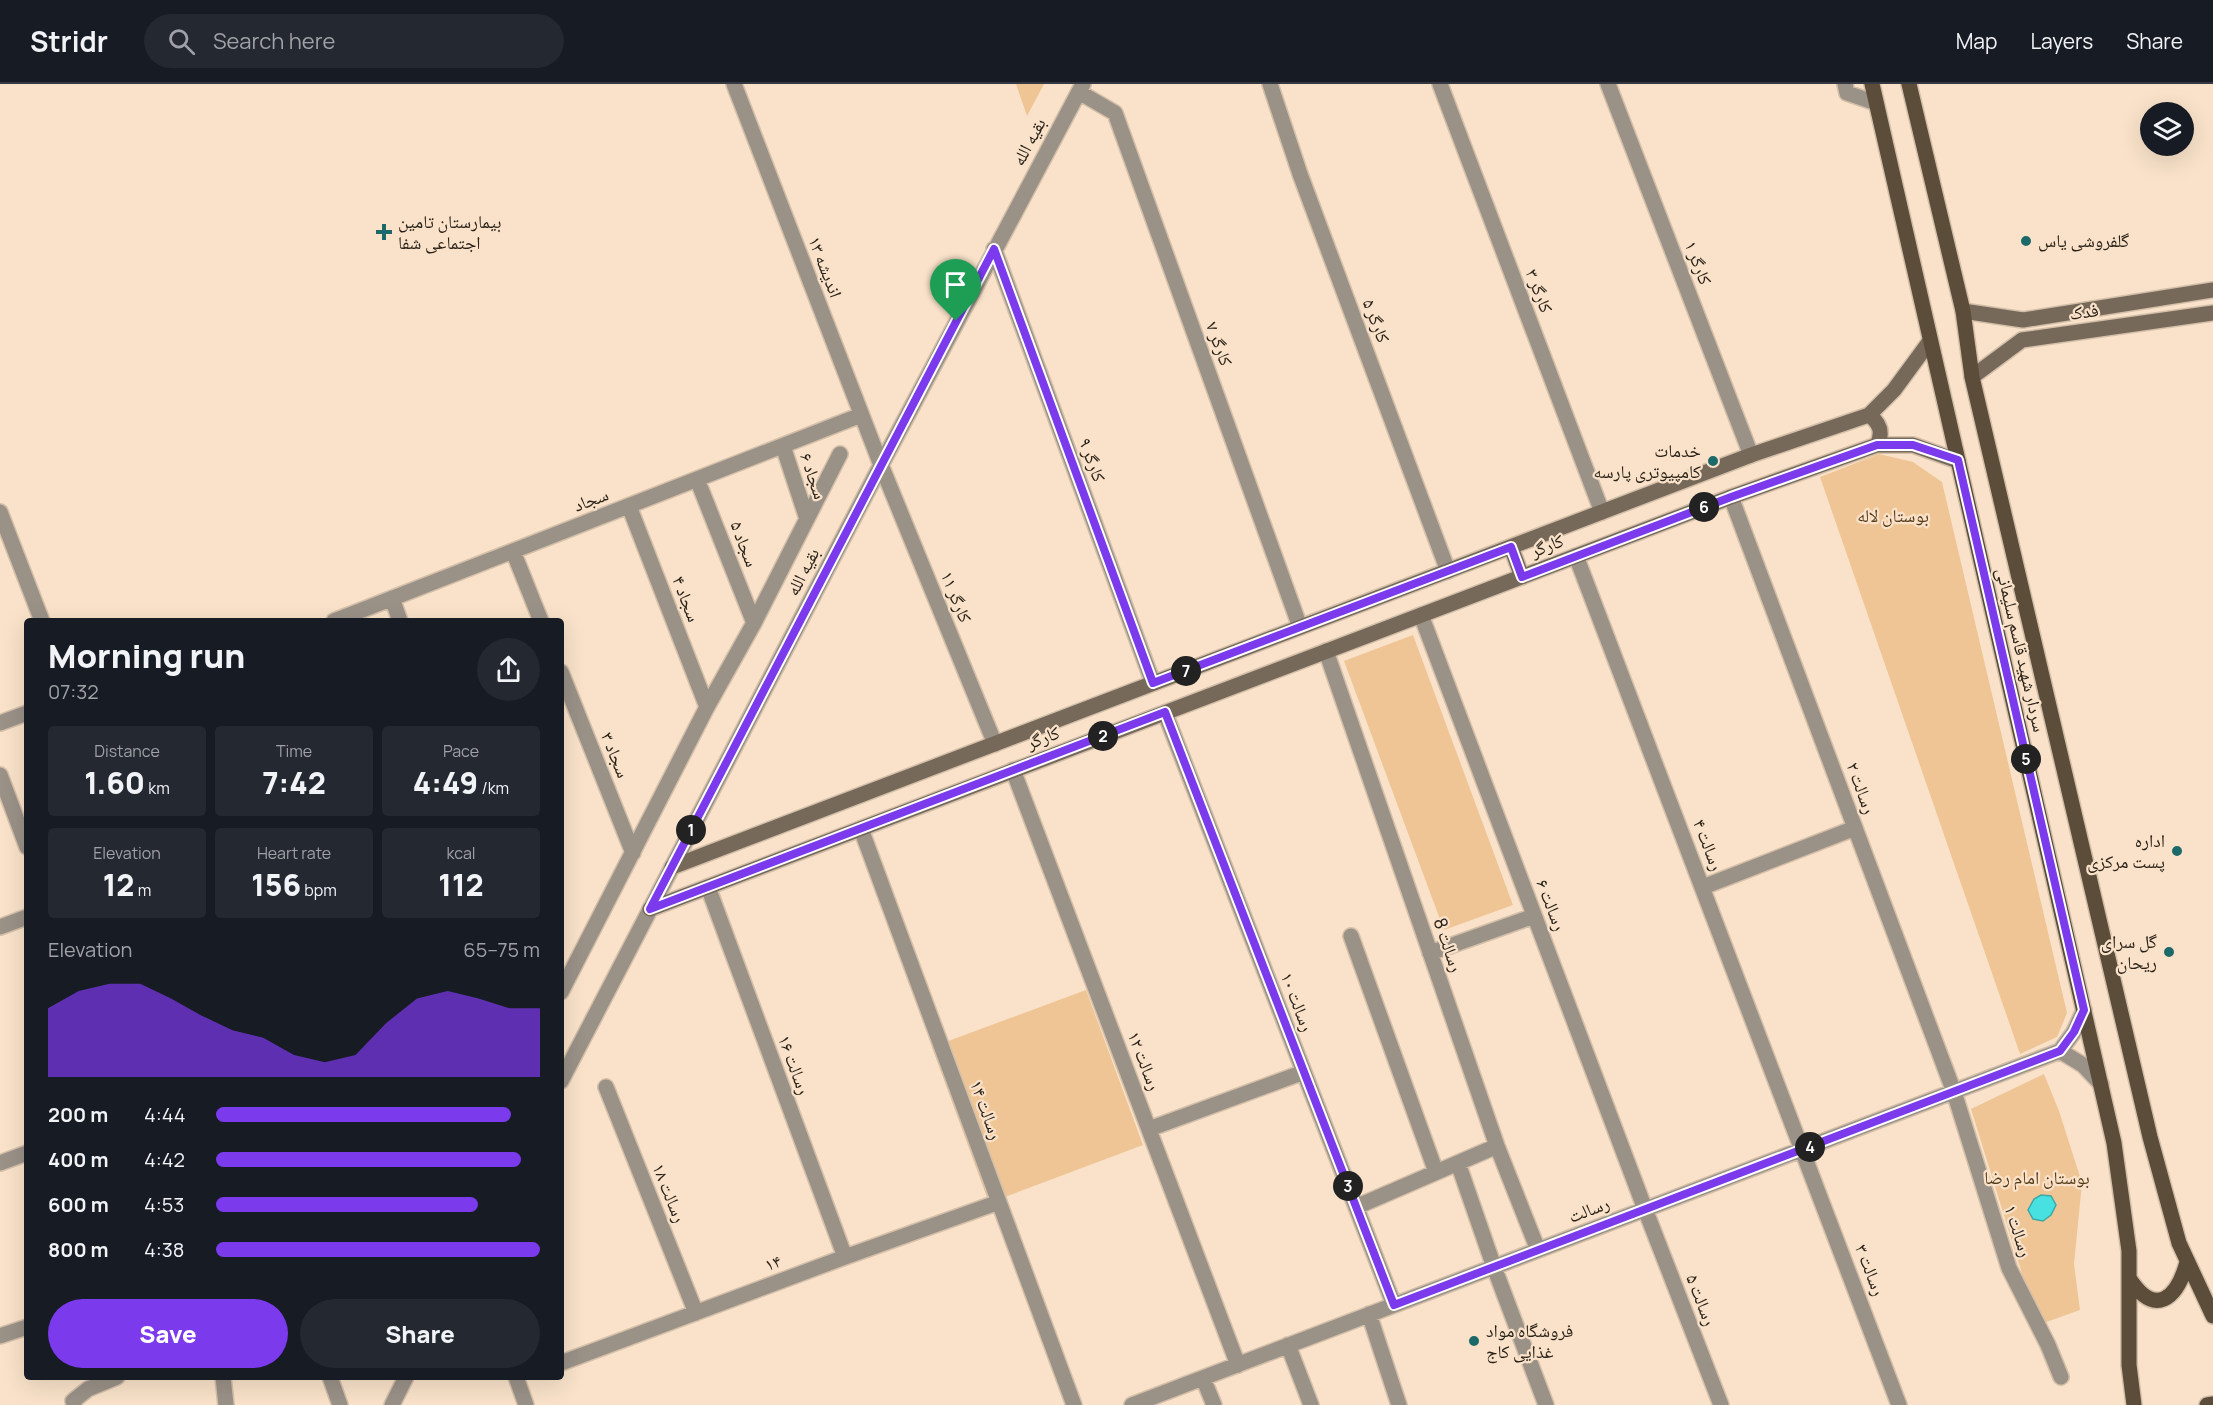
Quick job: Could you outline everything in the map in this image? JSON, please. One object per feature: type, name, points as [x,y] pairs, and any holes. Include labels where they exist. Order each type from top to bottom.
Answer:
[{"type":"main road","name":"سردار شهید قاسم سلیمانی","points":[[1872,84],[2114,1143],[2129,1251],[2129,1365],[2134,1405]]},
{"type":"main road","points":[[1909,84],[1963,311],[1972,377],[2150,1137],[2179,1243],[2213,1316]]},
{"type":"main road","points":[[2129,1278],[2138,1292],[2150,1300],[2163,1300],[2179,1284],[2187,1262]]},
{"type":"main road","points":[[2207,1405],[2213,1404]]},
{"type":"street","name":"اندیشه ۱۳","points":[[734,84],[881,465]]},
{"type":"street","name":"کارگر ۵","points":[[1270,84],[1300,174],[1448,571]]},
{"type":"street","name":"کارگر ۳","points":[[1440,84],[1602,512]]},
{"type":"street","name":"کارگر ۱","points":[[1608,84],[1751,455]]},
{"type":"street","points":[[1845,84],[1847,93],[1876,103]]},
{"type":"street","name":"بقیه الله","points":[[564,1075],[994,249],[1081,88]]},
{"type":"street","name":"کارگر ۷","points":[[1081,88],[1115,113],[1300,627]]},
{"type":"street","name":"کارگر ۹","points":[[994,249],[1153,683]]},
{"type":"street","name":"فدک","points":[[1963,311],[2023,320],[2213,290]]},
{"type":"street","name":"فدک","points":[[1972,377],[2022,340],[2213,314]]},
{"type":"street","points":[[2022,340],[2012,334],[2011,327],[2013,321],[2023,320]]},
{"type":"street","name":"کارگر","points":[[672,867],[1751,455],[1869,415],[1894,390],[1930,341]]},
{"type":"street","name":"سجاد","points":[[342,618],[861,415]]},
{"type":"street","points":[[1869,415],[1876,420],[1880,428],[1877,445]]},
{"type":"street","name":"کارگر","points":[[650,909],[1731,497],[1877,445],[1913,445],[1958,460]]},
{"type":"street","name":"سجاد ۶","points":[[783,446],[807,519]]},
{"type":"street","name":"بقیه الله","points":[[564,986],[707,706],[754,623],[840,454]]},
{"type":"street","name":"کارگر ۱۱","points":[[881,465],[995,744]]},
{"type":"street","name":"سجاد ۵","points":[[697,479],[754,623]]},
{"type":"street","name":"رسالت ۲","points":[[1731,497],[1954,1092]]},
{"type":"street","name":"سجاد ۴","points":[[629,506],[707,706]]},
{"type":"street","points":[[0,512],[41,618]]},
{"type":"street","points":[[1511,547],[1522,577]]},
{"type":"street","points":[[513,551],[540,618]]},
{"type":"street","name":"رسالت ۴","points":[[1576,556],[1803,1149]]},
{"type":"street","points":[[392,598],[399,618]]},
{"type":"street","name":"رسالت ۶","points":[[1421,615],[1645,1209]]},
{"type":"street","name":"رسالت 8","points":[[1326,651],[1497,1146],[1539,1250]]},
{"type":"street","name":"سجاد ۳","points":[[564,680],[633,853]]},
{"type":"street","name":"رسالت ۱۰","points":[[1165,712],[1394,1305]]},
{"type":"street","points":[[0,723],[24,714]]},
{"type":"street","name":"رسالت ۱۲","points":[[1013,770],[1238,1365]]},
{"type":"street","points":[[0,775],[24,839]]},
{"type":"street","points":[[1703,887],[1855,828]]},
{"type":"street","name":"رسالت ۱۴","points":[[861,829],[1074,1405]]},
{"type":"street","name":"رسالت ۱۶","points":[[708,887],[844,1257]]},
{"type":"street","points":[[1430,953],[1534,916]]},
{"type":"street","points":[[0,927],[24,918]]},
{"type":"street","points":[[1351,936],[1436,1172]]},
{"type":"street","points":[[2084,1010],[2074,1032],[2060,1051],[2083,1065],[2101,1084]]},
{"type":"street","name":"رسالت","points":[[1132,1405],[2060,1051]]},
{"type":"street","points":[[1149,1129],[1304,1072]]},
{"type":"street","name":"رسالت ۱۸","points":[[606,1087],[696,1313]]},
{"type":"street","name":"رسالت ۱","points":[[1954,1092],[2009,1268],[2048,1345],[2061,1377]]},
{"type":"street","points":[[1356,1207],[1497,1146]]},
{"type":"street","name":"رسالت ۳","points":[[1803,1149],[1899,1405]]},
{"type":"street","points":[[0,1163],[24,1154]]},
{"type":"street","points":[[1458,1163],[1546,1405]]},
{"type":"street","name":"۱۴","points":[[564,1362],[844,1257],[999,1202]]},
{"type":"street","name":"رسالت ۵","points":[[1645,1209],[1721,1405]]},
{"type":"street","points":[[1369,1314],[1399,1405]]},
{"type":"street","points":[[0,1336],[24,1328]]},
{"type":"street","points":[[1288,1346],[1311,1405]]},
{"type":"street","points":[[1203,1378],[1214,1405]]},
{"type":"street","points":[[74,1405],[74,1401],[88,1389],[110,1380]]},
{"type":"street","points":[[223,1380],[226,1405]]},
{"type":"street","points":[[331,1380],[340,1405]]},
{"type":"street","points":[[392,1405],[404,1380]]},
{"type":"street","points":[[520,1380],[526,1405]]},
{"type":"green space","points":[[1016,84],[1044,84],[1027,116]]},
{"type":"green space","name":"بوستان لاله","points":[[1879,454],[1913,462],[1942,482],[2067,1013],[2057,1037],[2020,1054],[1820,477]]},
{"type":"green space","points":[[1413,635],[1513,905],[1444,930],[1344,661]]},
{"type":"green space","points":[[1086,990],[1143,1145],[989,1203],[932,1047]]},
{"type":"green space","name":"بوستان امام رضا","points":[[2044,1074],[2059,1111],[2082,1183],[2074,1264],[2080,1310],[2038,1325],[1971,1109]]},
{"type":"water","points":[[2041,1195],[2051,1196],[2056,1205],[2051,1215],[2043,1221],[2033,1219],[2028,1210],[2034,1199]]},
{"type":"place","name":"بیمارستان تامین اجتماعی شفا","points":[[384,232]]},
{"type":"place","name":"گلفروشی یاس","points":[[2026,241]]},
{"type":"place","name":"خدمات کامپیوتری پارسه","points":[[1713,461]]},
{"type":"place","name":"اداره پست مرکزی","points":[[2177,851]]},
{"type":"place","name":"گل سرای ریحان","points":[[2169,952]]},
{"type":"place","name":"فروشگاه مواد غذایی کاج","points":[[1474,1341]]},
{"type":"route","points":[[994,249],[1153,683],[1511,547],[1522,577],[1731,497],[1877,445],[1913,445],[1958,460],[2084,1010],[2074,1032],[2060,1051],[1394,1305],[1165,712],[650,909],[956,321],[994,249]]}]
